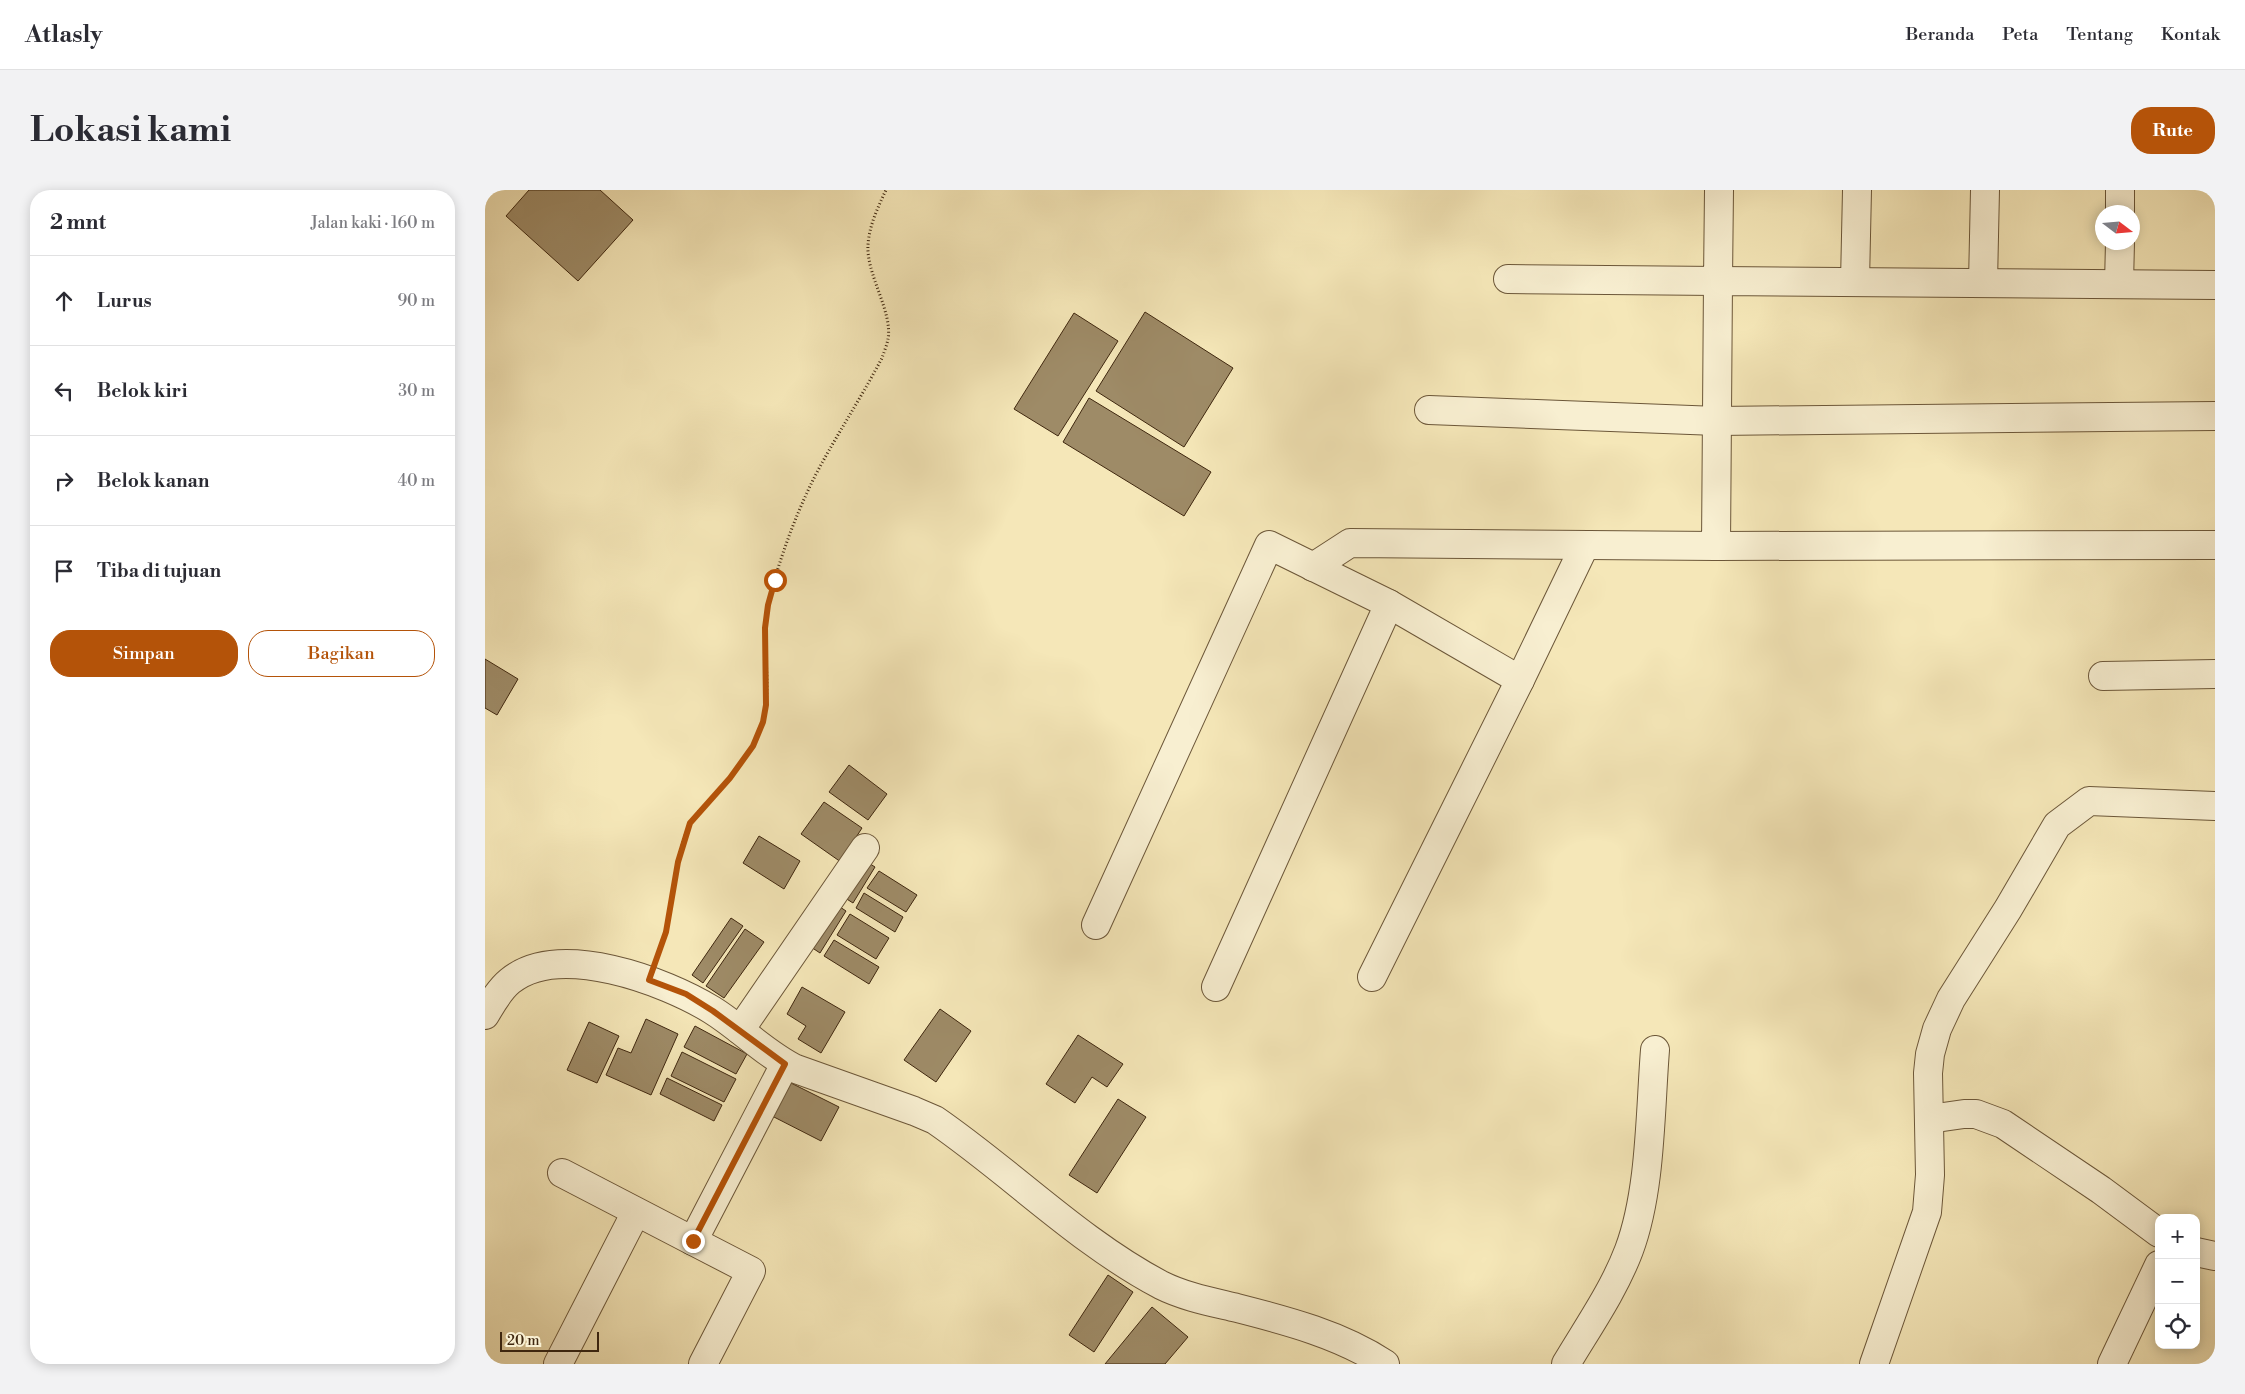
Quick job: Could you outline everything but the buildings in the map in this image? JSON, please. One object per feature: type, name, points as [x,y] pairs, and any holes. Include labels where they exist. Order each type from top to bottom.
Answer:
[{"type":"street","points":[[1716,546],[1719,190]]},
{"type":"street","points":[[1855,282],[1857,190]]},
{"type":"street","points":[[1983,283],[1985,190]]},
{"type":"street","points":[[2120,190],[2120,205]]},
{"type":"street","points":[[2119,250],[2119,284]]},
{"type":"street","points":[[1508,278],[2215,284]]},
{"type":"street","points":[[1429,410],[1717,422],[2215,416]]},
{"type":"street","points":[[1313,567],[1350,543],[1716,546],[2215,545]]},
{"type":"street","points":[[1096,925],[1269,545],[1389,604],[1520,680]]},
{"type":"street","points":[[1372,977],[1585,545]]},
{"type":"street","points":[[1216,987],[1389,604]]},
{"type":"street","points":[[2103,676],[2215,674]]},
{"type":"street","points":[[1874,1364],[1927,1212],[1930,1175],[1929,1054],[1937,1029],[1951,999],[2008,910],[2057,824],[2089,801],[2215,806]]},
{"type":"street","points":[[740,1030],[865,848]]},
{"type":"street","points":[[485,1015],[509,981],[521,974],[539,968],[563,964],[601,967],[649,980],[686,994],[740,1030],[785,1064],[935,1120],[1092,1242],[1162,1285],[1193,1297],[1247,1311],[1342,1340],[1365,1351],[1385,1364]]},
{"type":"street","points":[[1566,1364],[1623,1266],[1636,1226],[1645,1175],[1655,1050]]},
{"type":"street","points":[[693,1241],[785,1064]]},
{"type":"street","points":[[1929,1119],[1976,1114],[2003,1124],[2101,1190],[2155,1230]]},
{"type":"street","points":[[562,1173],[751,1271],[703,1364]]},
{"type":"street","points":[[558,1364],[636,1212]]},
{"type":"street","points":[[2200,1253],[2215,1256]]},
{"type":"street","points":[[2112,1364],[2155,1273]]},
{"type":"path","points":[[649,980],[666,932],[678,862],[690,823],[730,778],[753,746],[763,722],[766,705],[765,628],[768,605],[789,538],[815,476],[882,358],[888,338],[880,294],[870,270],[868,246],[871,227],[886,190]]},
{"type":"route","points":[[693,1241],[785,1064],[740,1030],[686,994],[649,980],[666,932],[678,862],[690,823],[730,778],[753,746],[763,722],[766,705],[765,628],[768,605],[775,580]]}]
